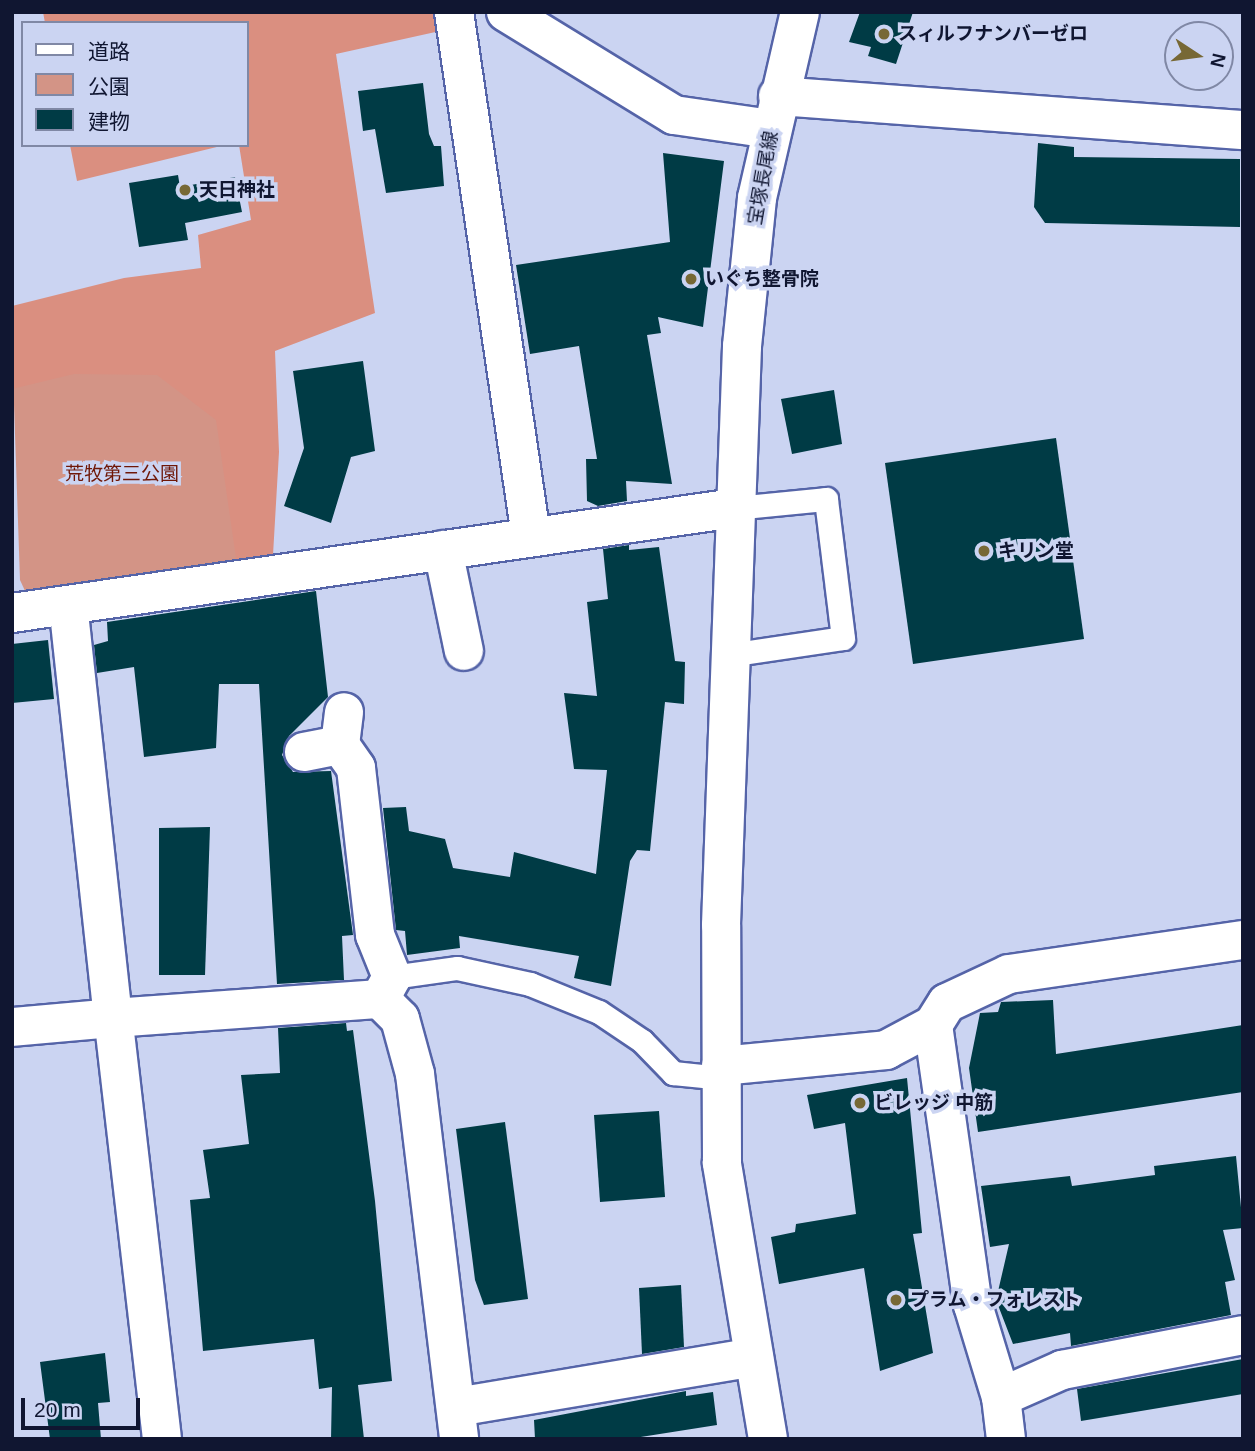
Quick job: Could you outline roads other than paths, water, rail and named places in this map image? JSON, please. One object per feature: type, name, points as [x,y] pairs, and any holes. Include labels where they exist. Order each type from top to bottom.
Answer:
[{"type":"street","points":[[454,12],[531,536]]},
{"type":"street","points":[[506,12],[674,114],[774,112],[1243,130]]},
{"type":"street","name":"宝塚長尾線","points":[[768,1439],[726,1198],[721,1072],[729,655],[741,346],[774,112],[800,12]]},
{"type":"street","points":[[12,613],[734,508]]},
{"type":"street","points":[[443,550],[464,651]]},
{"type":"street","points":[[68,606],[162,1439]]},
{"type":"street","points":[[329,736],[356,768],[375,936],[386,988],[400,1019],[415,1074],[458,1423],[754,1357]]},
{"type":"street","points":[[721,1072],[886,1050],[933,1025],[947,1003],[1009,974],[1243,940]]},
{"type":"street","points":[[12,1027],[386,988]]},
{"type":"street","points":[[933,1025],[962,1123],[948,1161],[983,1271],[1006,1439]]},
{"type":"street","points":[[1001,1397],[1062,1370],[1177,1362],[1243,1335]]},
{"type":"lane","points":[[729,655],[843,638],[826,499],[734,508]]},
{"type":"lane","points":[[386,988],[457,968],[530,984],[598,1012],[673,1073],[721,1072]]},
{"type":"place","name":"スィルフナンバーゼロ","points":[[884,34]]},
{"type":"place","name":"天日神社","points":[[185,190]]},
{"type":"place","name":"いぐち整骨院","points":[[691,279]]},
{"type":"place","name":"キリン堂","points":[[984,551]]},
{"type":"place","name":"ビレッジ 中筋","points":[[860,1103]]},
{"type":"place","name":"プラム・フォレスト","points":[[896,1300]]},
{"type":"park label","name":"荒牧第三公園","points":[[122,474]]}]
